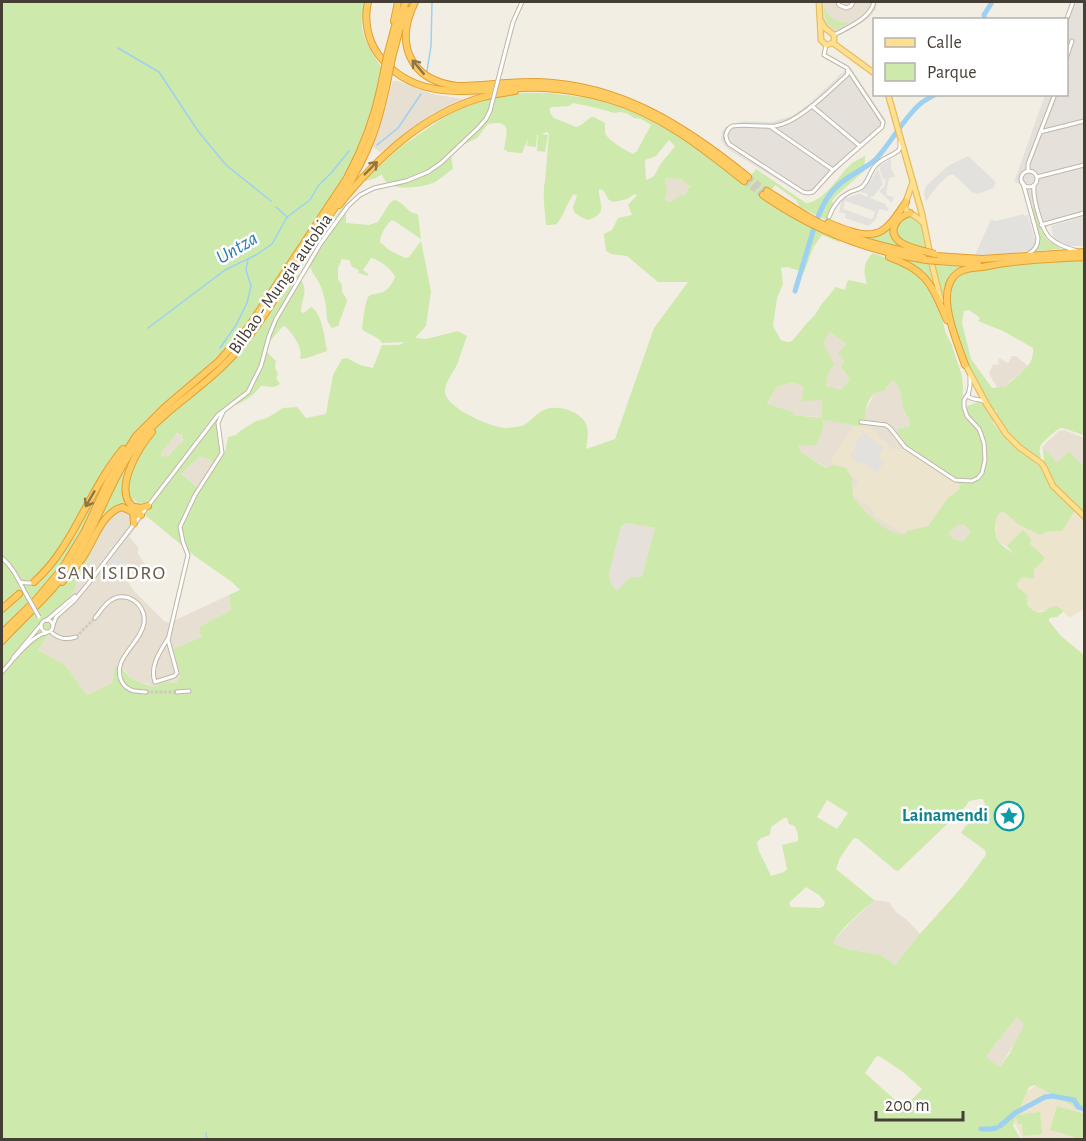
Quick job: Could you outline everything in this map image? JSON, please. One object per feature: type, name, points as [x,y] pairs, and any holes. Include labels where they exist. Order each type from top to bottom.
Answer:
[{"type":"highway","points":[[369,2],[368,34],[375,50],[387,64],[406,78],[428,88],[464,92],[551,85],[616,96]]},
{"type":"highway","points":[[390,44],[398,2]]},
{"type":"highway","name":"Bilbao - Mungia autobia","points":[[390,57],[390,44],[395,26],[406,2]]},
{"type":"highway","points":[[413,2],[405,33],[407,47],[415,65],[430,79],[456,86],[525,82],[551,83],[578,86],[616,96],[684,129],[722,156],[746,179],[665,123],[621,103],[584,92],[544,87],[502,88]]},
{"type":"highway","name":"Bilbao - Mungia autobia","points":[[2,633],[62,569],[85,531],[109,479],[136,436],[165,407],[219,361],[248,328],[347,178],[373,121],[390,57],[400,28],[413,2]]},
{"type":"highway","name":"Bilbao - Mungia autobia","points":[[2,641],[48,594],[77,556],[119,470],[139,441],[163,415],[225,364],[247,339],[320,229],[367,150],[377,125],[383,87]]},
{"type":"highway","points":[[320,229],[359,181],[389,151],[421,127],[453,108],[483,97],[516,91],[545,90],[588,94]]},
{"type":"highway","points":[[947,320],[932,288],[918,271],[906,263],[863,248],[796,216],[765,193],[843,234],[893,249],[936,257],[994,261],[1083,253]]},
{"type":"highway","points":[[794,209],[850,231],[869,235],[887,228],[906,201]]},
{"type":"highway","points":[[912,213],[901,217],[896,222],[894,228],[896,236],[902,244],[925,255]]},
{"type":"highway","points":[[836,236],[893,254],[925,255]]},
{"type":"highway","points":[[965,365],[947,306],[947,291],[952,278],[961,271],[994,261],[1083,253]]},
{"type":"highway","points":[[936,257],[994,261]]},
{"type":"highway","points":[[134,523],[134,510],[127,498],[126,489],[135,457],[155,429],[193,391]]},
{"type":"highway","points":[[34,582],[62,549],[107,471],[136,436]]},
{"type":"highway","points":[[134,510],[148,506]]},
{"type":"highway","points":[[48,594],[54,591],[82,560],[108,515],[115,509],[128,508],[141,515]]},
{"type":"highway","points":[[2,609],[23,593]]},
{"type":"main road","points":[[819,2],[822,42],[826,45],[833,43]]},
{"type":"main road","points":[[820,18],[825,28],[832,34],[833,43]]},
{"type":"main road","points":[[821,37],[825,32],[832,34]]},
{"type":"main road","points":[[833,43],[873,72]]},
{"type":"main road","points":[[889,96],[919,203],[938,289],[947,320],[965,365],[996,420],[1013,442],[1041,463],[1053,486],[1084,516]]},
{"type":"main road","points":[[913,182],[904,208],[918,217],[924,225]]},
{"type":"main road","points":[[906,201],[913,198],[919,203]]},
{"type":"main road","points":[[912,213],[918,210],[919,203]]},
{"type":"street","points":[[9,664],[36,636],[51,631],[56,618],[82,591],[223,410],[245,395],[252,386],[276,319],[321,243],[348,206],[360,195],[374,188],[406,181],[428,172],[486,119],[513,22],[522,2]]},
{"type":"street","points":[[838,2],[846,8],[853,2]]},
{"type":"street","points":[[832,34],[870,13],[874,2]]},
{"type":"street","points":[[1067,18],[1072,2]]},
{"type":"street","points":[[1068,53],[1072,41]]},
{"type":"street","points":[[826,45],[824,53],[826,58],[848,68],[882,119],[882,127],[833,170],[813,192],[806,193],[726,141],[726,134],[732,126],[775,126],[791,120],[812,106],[847,75],[848,68]]},
{"type":"street","points":[[1028,171],[1028,164],[1053,96]]},
{"type":"street","points":[[812,106],[860,146]]},
{"type":"street","points":[[1040,132],[1084,121]]},
{"type":"street","points":[[769,125],[833,170]]},
{"type":"street","points":[[829,217],[839,200],[866,183],[880,160],[900,148],[899,132]]},
{"type":"street","points":[[895,153],[902,155],[908,165]]},
{"type":"street","points":[[1037,177],[1084,165]]},
{"type":"street","points":[[1028,171],[1035,173],[1037,177],[1034,194],[1041,225],[1046,235],[1059,245],[1083,253]]},
{"type":"street","points":[[1020,257],[1034,250],[1038,242],[1022,176],[1028,171]]},
{"type":"street","points":[[1023,183],[1029,187],[1034,185]]},
{"type":"street","points":[[1041,225],[1084,213]]},
{"type":"street","points":[[861,422],[886,425],[905,447],[956,480],[972,481],[978,478],[985,460],[984,443],[979,429],[969,419],[963,403],[968,393],[969,373]]},
{"type":"street","points":[[968,393],[973,389],[978,390]]},
{"type":"street","points":[[965,409],[978,390]]},
{"type":"street","points":[[968,393],[972,398],[985,402]]},
{"type":"street","points":[[169,637],[154,663],[155,682],[177,673],[168,640],[169,637],[188,555],[180,527],[195,495],[222,453],[218,423],[223,410]]},
{"type":"street","points":[[2,558],[9,564],[20,582],[23,593],[39,617],[42,630],[46,633]]},
{"type":"street","points":[[20,582],[27,584],[34,582]]},
{"type":"street","points":[[23,593],[34,582]]},
{"type":"street","points":[[2,672],[40,626],[82,591]]},
{"type":"street","points":[[95,618],[113,599],[127,597],[140,604],[144,616],[144,627],[121,662],[119,671],[120,678],[128,689],[146,692]]},
{"type":"street","points":[[39,617],[50,621],[53,626]]},
{"type":"street","points":[[52,633],[62,639],[76,637]]},
{"type":"street","points":[[177,692],[189,691]]},
{"type":"shaded area","points":[[817,2],[877,2],[876,9],[869,18],[841,35],[817,28]]},
{"type":"shaded area","points":[[1073,2],[1084,2],[1084,217],[1034,229],[1023,189],[1020,184],[1014,182],[1045,96],[1068,96],[1068,21]]},
{"type":"shaded area","points":[[851,68],[886,123],[882,130],[840,167],[814,194],[801,194],[729,150],[721,140],[725,127],[743,121],[771,122],[792,116],[809,104],[845,70]]},
{"type":"shaded area","points":[[393,81],[432,94],[463,99],[432,114],[380,152],[373,147]]},
{"type":"shaded area","points":[[968,156],[995,181],[993,188],[978,194],[972,192],[954,175],[949,175],[926,201],[924,194],[926,186],[948,166]]},
{"type":"shaded area","points":[[891,159],[891,168],[895,176],[889,178],[886,195],[894,197],[892,203],[879,191],[885,184],[885,179],[883,179],[879,166]]},
{"type":"shaded area","points":[[878,168],[883,184],[870,198],[886,204],[889,208],[887,211],[879,209],[876,219],[869,226],[845,218],[846,214],[839,212],[842,200],[846,197],[858,193],[867,197],[868,194],[860,192],[868,185]],"holes":[[[845,201],[874,211],[871,219],[843,209]]]},
{"type":"shaded area","points":[[667,178],[680,179],[689,185],[689,190],[673,202],[669,202],[665,198]]},
{"type":"shaded area","points":[[1024,214],[1024,216],[1028,215],[1036,238],[1031,251],[975,255],[991,219],[996,221]]},
{"type":"shaded area","points":[[1084,217],[1084,246],[1067,246],[1054,240],[1051,226]]},
{"type":"shaded area","points":[[830,332],[847,345],[845,362],[840,366],[850,379],[841,391],[826,386],[828,373],[823,343]]},
{"type":"shaded area","points":[[1012,356],[1016,356],[1028,366],[1004,388],[997,387],[989,374],[993,364],[998,365],[999,358],[1008,363]]},
{"type":"shaded area","points":[[894,381],[902,393],[904,413],[911,422],[910,426],[899,429],[960,485],[959,490],[905,535],[893,534],[878,524],[853,498],[852,479],[827,468],[801,452],[798,446],[818,417],[793,415],[793,412],[767,405],[777,387],[793,382],[823,399],[822,419],[859,426],[864,421],[865,412],[874,394],[883,391]]},
{"type":"shaded area","points":[[855,424],[871,428],[892,449],[903,449],[941,474],[955,482],[960,482],[961,488],[928,527],[902,533],[876,517],[871,508],[850,493],[858,481],[830,461]]},
{"type":"shaded area","points":[[1064,430],[1084,439],[1084,467],[1069,451],[1057,462],[1042,448],[1059,431]]},
{"type":"shaded area","points":[[863,432],[884,447],[878,457],[884,462],[877,473],[850,456]]},
{"type":"shaded area","points":[[179,433],[183,437],[180,444],[164,457],[162,450]]},
{"type":"shaded area","points":[[200,456],[214,464],[200,490],[181,474]]},
{"type":"shaded area","points":[[134,499],[139,503],[147,503],[145,515],[129,537],[138,547],[138,554],[145,564],[142,570],[135,570],[126,579],[135,592],[164,621],[169,623],[229,595],[231,610],[201,626],[202,637],[173,649],[180,674],[176,683],[167,682],[152,688],[148,684],[134,681],[124,670],[113,675],[112,683],[87,695],[65,665],[38,650],[60,618],[110,514]]},
{"type":"shaded area","points":[[1075,510],[1084,518],[1084,609],[1071,617],[1067,616],[1061,607],[1036,612],[1027,605],[1027,595],[1017,586],[1021,577],[1034,579],[1034,566],[1012,553],[998,541],[996,516],[1004,512],[1019,525],[1040,535],[1049,531]]},
{"type":"shaded area","points":[[627,523],[655,528],[642,578],[617,591],[611,584],[609,574],[621,526]]},
{"type":"shaded area","points":[[959,523],[970,530],[963,541],[949,535]]},
{"type":"shaded area","points":[[114,553],[127,562],[120,571],[108,561]]},
{"type":"shaded area","points":[[874,900],[889,902],[896,912],[920,934],[895,965],[881,955],[848,949],[833,943]]},
{"type":"shaded area","points":[[1017,1017],[1023,1023],[1023,1028],[1000,1067],[987,1059],[987,1056]]},
{"type":"shaded area","points":[[1037,1085],[1069,1098],[1077,1109],[1084,1111],[1084,1139],[1023,1139],[1006,1106]]},
{"type":"green space","points":[[2,2],[366,2],[362,20],[363,33],[382,68],[367,131],[347,173],[270,291],[269,315],[298,274],[304,290],[301,312],[304,313],[311,307],[315,310],[322,327],[327,351],[300,359],[298,343],[287,328],[282,327],[265,350],[276,361],[275,368],[278,374],[276,378],[280,384],[274,387],[261,386],[248,399],[223,414],[219,435],[220,444],[225,452],[228,437],[236,435],[256,421],[267,418],[283,408],[297,407],[306,418],[326,414],[333,375],[342,359],[347,358],[360,365],[373,368],[382,345],[399,345],[405,342],[382,343],[378,338],[362,329],[365,306],[369,296],[385,291],[395,277],[385,265],[371,258],[363,270],[368,276],[358,273],[359,270],[352,267],[349,260],[342,259],[338,268],[338,279],[347,301],[338,326],[332,328],[327,320],[326,304],[321,287],[309,262],[309,257],[346,202],[346,223],[369,225],[378,222],[394,200],[418,214],[421,239],[392,220],[384,230],[380,242],[389,250],[405,258],[409,257],[421,241],[431,291],[426,326],[415,338],[426,339],[458,331],[467,336],[457,365],[445,387],[447,397],[452,403],[479,420],[504,428],[522,426],[541,411],[549,408],[566,409],[577,414],[587,425],[586,449],[615,439],[654,328],[688,282],[658,282],[627,256],[606,251],[604,234],[612,230],[618,218],[632,215],[628,205],[637,195],[614,202],[609,200],[603,190],[599,189],[601,211],[588,220],[574,212],[573,207],[577,196],[574,194],[558,222],[546,225],[544,191],[549,134],[547,132],[541,134],[548,135],[545,152],[537,151],[538,134],[536,147],[527,146],[528,139],[522,153],[508,152],[504,149],[507,132],[501,123],[488,124],[477,138],[463,145],[451,155],[453,169],[433,183],[396,187],[385,180],[382,174],[362,182],[399,148],[446,116],[476,101],[522,93],[550,93],[595,99],[631,110],[671,129],[745,184],[756,169],[806,203],[818,199],[851,164],[865,156],[864,171],[832,201],[826,220],[800,207],[796,200],[775,185],[772,190],[769,188],[763,196],[794,218],[841,243],[822,235],[814,246],[804,272],[787,267],[781,268],[783,284],[777,298],[773,326],[781,340],[792,341],[836,287],[845,290],[849,280],[867,284],[865,267],[873,253],[913,270],[923,278],[938,303],[946,334],[962,376],[962,406],[981,401],[994,420],[993,423],[1009,442],[1041,468],[1054,490],[1075,510],[1062,531],[1049,531],[1040,535],[1019,525],[1004,512],[999,513],[995,531],[1000,543],[1015,554],[1007,546],[1023,530],[1031,539],[1030,544],[1045,558],[1036,568],[1034,567],[1034,579],[1022,577],[1017,586],[1027,595],[1027,605],[1036,612],[1040,613],[1056,606],[1064,611],[1057,617],[1049,618],[1049,621],[1061,636],[1084,655],[1084,1112],[1035,1085],[1029,1087],[1017,1115],[1040,1112],[1042,1134],[1023,1136],[1022,1124],[1018,1124],[1016,1117],[1013,1126],[1021,1139],[2,1140]],"holes":[[[573,103],[615,113],[626,113],[651,125],[637,151],[633,154],[607,136],[605,123],[591,117],[576,127],[554,118],[550,113],[550,108],[569,106]],[[669,140],[675,146],[655,175],[646,180],[645,160],[656,156]],[[667,178],[680,179],[690,186],[686,194],[678,196],[672,202],[665,199]],[[830,332],[846,344],[838,354],[845,361],[840,366],[850,379],[841,390],[826,386],[828,373],[834,364],[823,343]],[[894,381],[900,390],[906,415],[910,419],[910,426],[897,431],[909,452],[960,485],[959,490],[948,498],[928,526],[907,531],[905,535],[882,526],[853,498],[852,479],[846,468],[835,465],[826,468],[801,452],[798,446],[816,445],[823,428],[823,420],[859,426],[866,423],[865,412],[869,400],[875,393],[884,391]],[[793,382],[803,387],[802,401],[822,400],[822,418],[793,415],[793,412],[767,404],[777,387]],[[177,433],[182,435],[183,440],[168,456],[164,457],[161,454],[162,451]],[[200,456],[214,464],[200,490],[181,474]],[[134,499],[139,503],[147,503],[145,515],[240,590],[229,595],[231,610],[201,626],[199,632],[202,637],[173,649],[180,674],[176,683],[167,682],[152,687],[132,679],[115,666],[112,683],[87,695],[65,665],[38,650],[60,618],[110,514]],[[627,523],[655,528],[642,577],[630,577],[617,591],[611,584],[609,574],[621,526]],[[959,524],[970,530],[963,541],[949,535]],[[983,799],[985,804],[983,808],[961,833],[985,850],[986,855],[962,887],[895,965],[881,955],[848,949],[833,943],[846,926],[874,900],[836,869],[840,858],[853,839],[858,839],[898,871],[969,801]],[[827,800],[848,813],[837,829],[817,817]],[[784,818],[787,818],[789,824],[795,826],[798,841],[782,845],[787,869],[784,872],[771,876],[759,851],[757,842],[770,835],[771,827]],[[806,887],[825,902],[820,908],[791,907],[789,903]],[[1017,1017],[1023,1023],[1023,1028],[1000,1067],[987,1056]],[[879,1056],[903,1072],[922,1089],[904,1108],[865,1073]]]},
{"type":"green space","points":[[824,7],[834,19],[849,23],[837,29],[833,28],[825,18]]},
{"type":"green space","points":[[1032,188],[1042,231],[1049,241],[1061,249],[1035,251],[1039,236],[1032,210],[1034,206]]},
{"type":"green space","points":[[903,209],[904,213],[893,234],[919,252],[854,234],[877,235]]},
{"type":"green space","points":[[906,216],[914,218],[921,224],[926,248],[901,240],[897,225]]},
{"type":"green space","points":[[894,257],[928,263],[936,293],[920,270]]},
{"type":"green space","points":[[1084,260],[1084,435],[1063,428],[1059,429],[1041,445],[1039,459],[1015,439],[996,410],[994,411],[967,363],[951,315],[948,292],[955,279],[961,273],[994,267]],"holes":[[[969,310],[980,318],[978,321],[1003,331],[1033,348],[1033,355],[1028,366],[1004,388],[992,388],[971,359],[962,323],[964,311]]]},
{"type":"green space","points":[[935,265],[965,267],[952,275],[946,312]]},
{"type":"green space","points":[[1043,448],[1057,462],[1069,451],[1084,467],[1084,514],[1053,484],[1044,462]]},
{"type":"green space","points":[[1057,1106],[1084,1114],[1084,1139],[1075,1139],[1075,1137],[1050,1130]]},
{"type":"waterway","name":"Untza","points":[[427,71],[431,46],[432,2]]},
{"type":"waterway","points":[[985,18],[984,15],[992,2]]},
{"type":"waterway","points":[[118,48],[159,72],[198,131],[226,165],[271,201]]},
{"type":"waterway","name":"Untza","points":[[377,145],[398,128],[421,94]]},
{"type":"waterway","points":[[818,217],[833,191],[843,181],[876,159],[914,110],[933,96]]},
{"type":"waterway","name":"Untza","points":[[148,328],[225,270],[256,255],[272,244],[287,217],[310,200],[318,186],[349,151]]},
{"type":"waterway","points":[[276,207],[287,217]]},
{"type":"waterway","points":[[795,291],[814,228]]},
{"type":"waterway","points":[[220,348],[236,325],[247,303],[251,286],[246,270],[248,259]]},
{"type":"waterway","points":[[1000,1126],[1015,1113],[1045,1097],[1074,1100],[1078,1107],[1084,1109]]},
{"type":"waterway","points":[[981,1129],[996,1128]]},
{"type":"waterway","points":[[206,1133],[207,1140]]},
{"type":"tunnel","points":[[748,177],[767,191]]},
{"type":"tunnel","points":[[744,181],[763,195]]},
{"type":"tunnel","points":[[76,637],[95,618]]},
{"type":"tunnel","points":[[146,692],[177,692]]},
{"type":"place","name":"Lainamendi","points":[[1009,816]]},
{"type":"district","name":"SAN ISIDRO","points":[[112,573]]}]
